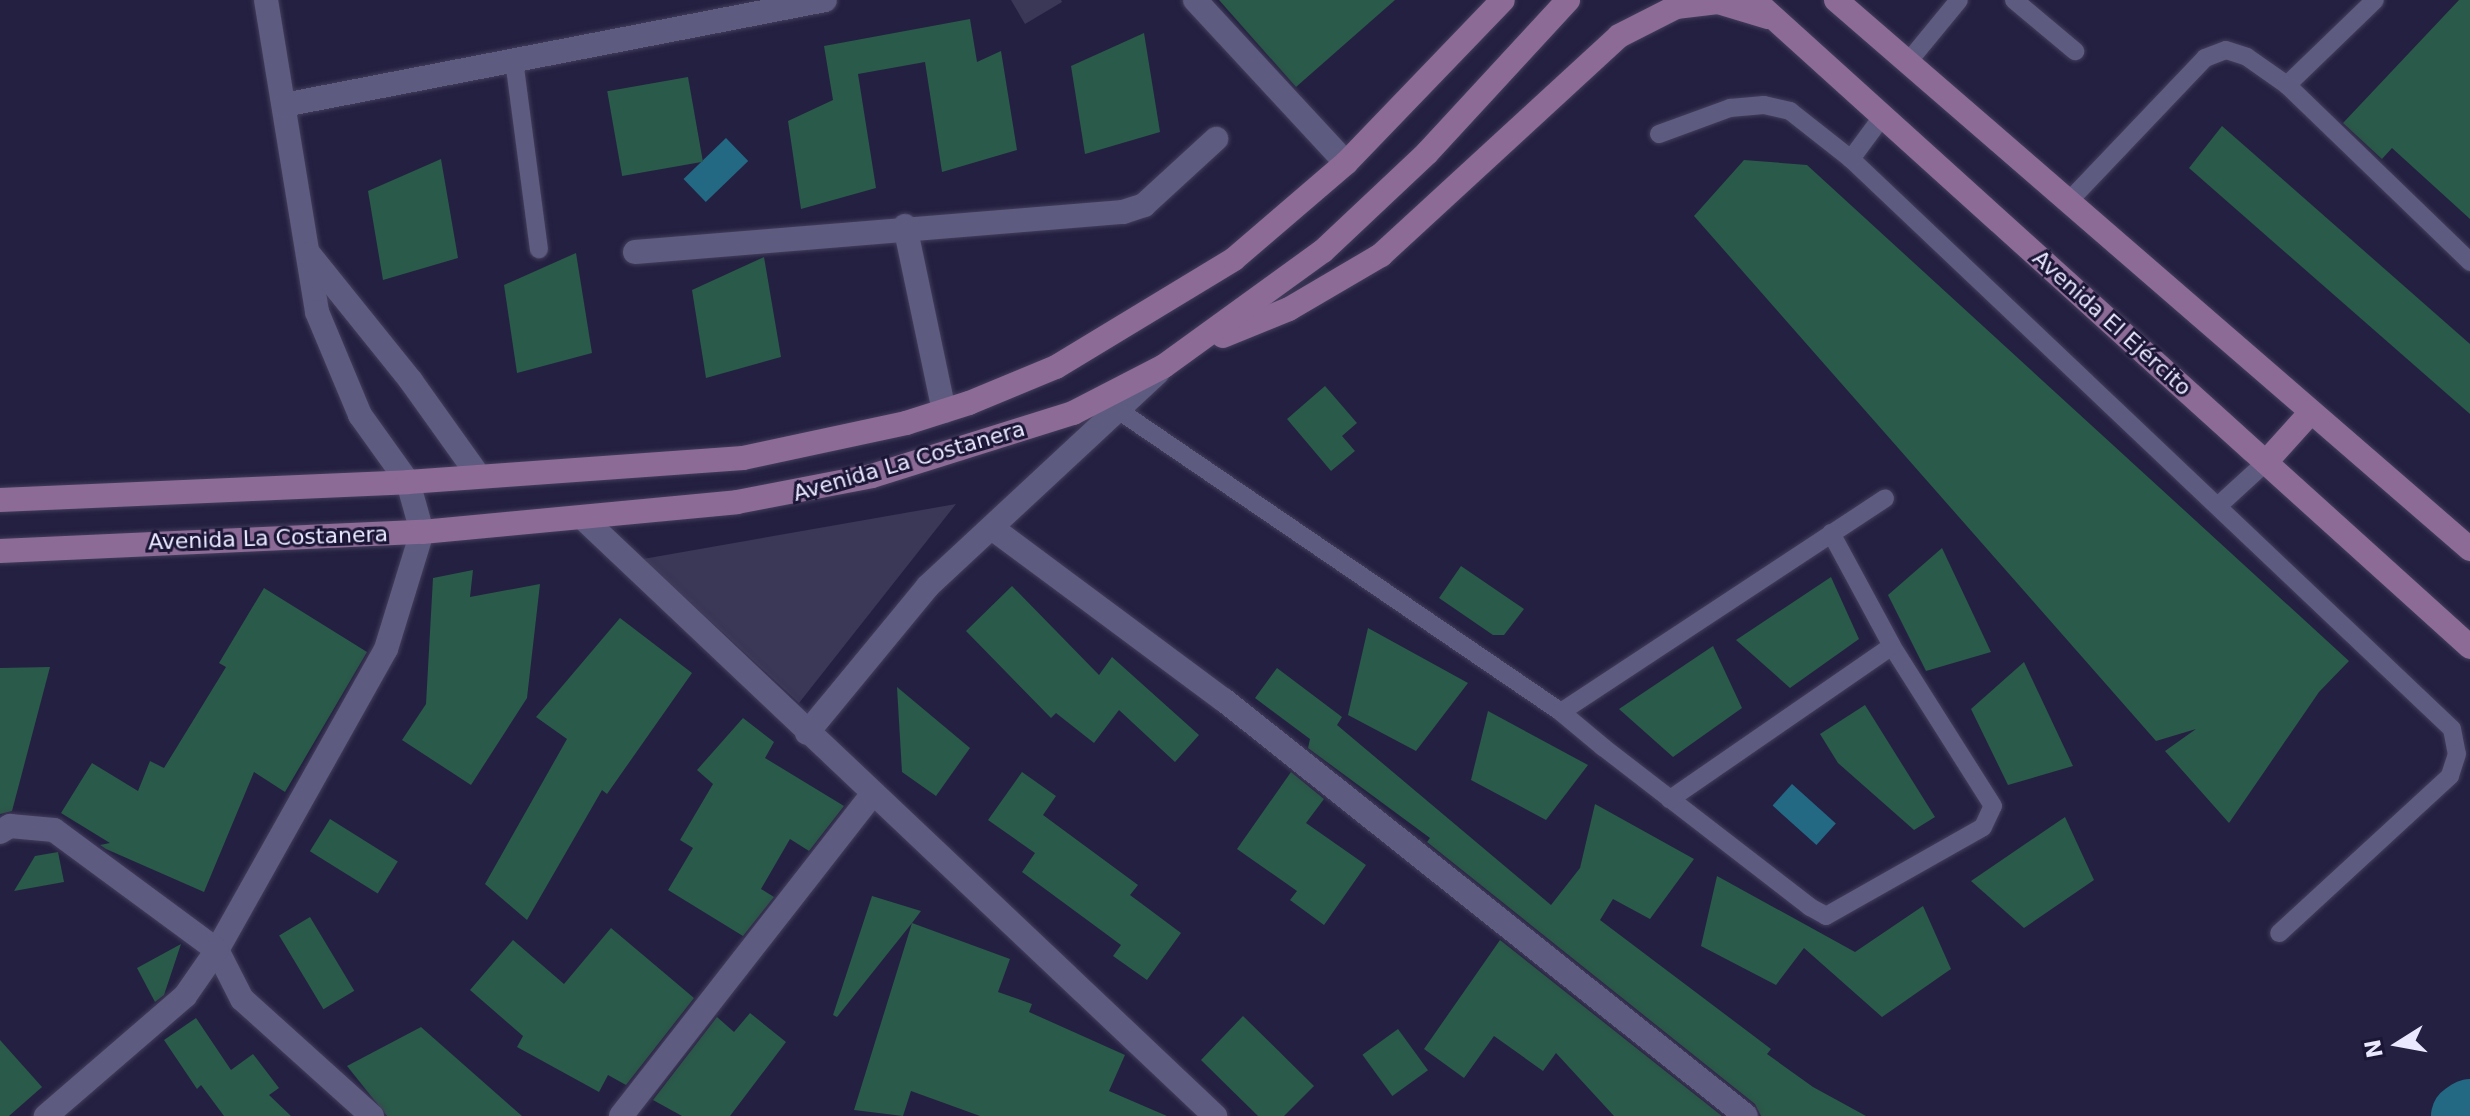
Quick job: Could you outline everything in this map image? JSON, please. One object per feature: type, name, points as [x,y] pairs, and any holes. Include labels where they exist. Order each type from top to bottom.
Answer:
[{"type":"street","points":[[46,1116],[185,996],[217,950],[386,649],[422,532],[408,482],[360,415],[317,312],[266,0]]},
{"type":"street","points":[[284,105],[825,0]]},
{"type":"street","points":[[1195,0],[1346,163]]},
{"type":"street","name":"Avenida La Costanera","points":[[0,500],[408,482],[743,458],[944,411],[1056,367],[1145,317],[1234,259],[1346,163],[1503,0]]},
{"type":"street","name":"Avenida La Costanera","points":[[0,551],[422,532],[584,519],[801,493],[872,476],[1073,413],[1164,366],[1323,251],[1427,153],[1568,0]]},
{"type":"street","name":"Avenida El Ejército","points":[[1754,0],[2470,647]]},
{"type":"street","points":[[1836,0],[2470,549]]},
{"type":"street","points":[[1187,350],[1289,309],[1381,255],[1619,36],[1676,7],[1718,2],[1775,19]]},
{"type":"street","points":[[635,252],[905,226],[1123,212],[1144,205],[1216,139]]},
{"type":"street","points":[[905,226],[944,411]]},
{"type":"street","points":[[305,249],[411,381],[478,475]]},
{"type":"street","points":[[807,733],[928,586],[1164,366]]},
{"type":"street","points":[[2266,462],[2311,412]]},
{"type":"street","points":[[584,519],[1215,1116]]},
{"type":"street","points":[[992,528],[1224,700],[1746,1116]]},
{"type":"street","points":[[621,1116],[873,794]]},
{"type":"street","points":[[0,832],[10,826],[54,830],[217,950],[242,999],[372,1116]]},
{"type":"lane","points":[[1908,62],[1959,0]]},
{"type":"lane","points":[[2014,0],[2075,51]]},
{"type":"lane","points":[[2287,85],[2375,0]]},
{"type":"lane","points":[[2068,202],[2205,58],[2226,50],[2287,85],[2470,262]]},
{"type":"lane","points":[[514,60],[539,249]]},
{"type":"lane","points":[[1659,134],[1730,108],[1764,105],[1790,111],[1851,159],[2452,729],[2457,754],[2450,776],[2279,933]]},
{"type":"lane","points":[[1851,159],[1882,117]]},
{"type":"lane","points":[[1118,410],[1561,712],[1670,799],[1826,916],[1983,827],[1993,806],[1984,786],[1892,646],[1831,533]]},
{"type":"lane","points":[[2218,506],[2266,462]]},
{"type":"lane","points":[[1561,712],[1885,498]]},
{"type":"lane","points":[[1670,799],[1892,646]]},
{"type":"shaded area","points":[[1011,0],[1061,0],[1062,2],[1025,24]]},
{"type":"shaded area","points":[[956,504],[799,703],[643,559]]},
{"type":"water","points":[[726,138],[748,161],[706,202],[684,179]]},
{"type":"water","points":[[1792,784],[1836,823],[1816,845],[1773,806]]},
{"type":"building","points":[[1219,0],[1395,0],[1296,87]]},
{"type":"building","points":[[2459,0],[2470,0],[2470,219],[2392,148],[2382,159],[2343,123]]},
{"type":"building","points":[[970,19],[977,62],[1001,51],[1017,150],[942,172],[925,62],[858,74],[876,188],[801,209],[788,121],[833,100],[824,46]]},
{"type":"building","points":[[1144,33],[1160,132],[1085,154],[1071,66]]},
{"type":"building","points":[[688,77],[703,162],[622,176],[607,91]]},
{"type":"building","points":[[2222,126],[2470,344],[2470,414],[2189,168]]},
{"type":"building","points":[[441,159],[458,258],[383,280],[368,191]]},
{"type":"building","points":[[1744,160],[1807,165],[2349,661],[2319,692],[2229,823],[2165,751],[2196,729],[2156,741],[1694,216]]},
{"type":"building","points":[[576,253],[592,353],[517,373],[504,285]]},
{"type":"building","points":[[764,257],[781,357],[706,378],[692,290]]},
{"type":"building","points":[[1325,386],[1357,423],[1342,436],[1355,451],[1331,471],[1287,419]]},
{"type":"building","points":[[1942,548],[1991,652],[1926,671],[1888,595]]},
{"type":"building","points":[[1461,566],[1524,609],[1504,635],[1493,635],[1439,598]]},
{"type":"building","points":[[473,570],[470,597],[540,584],[527,698],[471,785],[402,740],[426,704],[433,578]]},
{"type":"building","points":[[1831,577],[1859,639],[1790,688],[1736,640]]},
{"type":"building","points":[[1012,586],[1099,675],[1112,657],[1199,735],[1175,762],[1119,710],[1094,743],[1056,713],[1051,718],[966,631]]},
{"type":"building","points":[[264,588],[367,652],[285,792],[254,772],[204,892],[106,849],[100,845],[110,843],[61,813],[92,763],[138,791],[150,761],[164,768],[226,667],[219,663]]},
{"type":"building","points":[[620,618],[692,673],[607,794],[602,790],[527,920],[485,884],[567,739],[536,717]]},
{"type":"building","points":[[1368,628],[1468,683],[1416,751],[1348,715]]},
{"type":"building","points":[[1713,646],[1742,708],[1673,757],[1619,709]]},
{"type":"building","points":[[2024,662],[2073,766],[2008,785],[1971,709]]},
{"type":"building","points":[[50,667],[12,811],[0,814],[0,668]]},
{"type":"building","points":[[1277,668],[1342,717],[1337,725],[1551,905],[1580,868],[1595,804],[1694,859],[1650,919],[1613,899],[1600,920],[1771,1049],[1767,1054],[1813,1087],[1866,1116],[1761,1116],[1755,1104],[1427,842],[1430,838],[1308,748],[1310,739],[1255,698]]},
{"type":"building","points":[[897,687],[970,748],[936,796],[902,772]]},
{"type":"building","points":[[1865,705],[1935,817],[1914,830],[1838,763],[1820,734]]},
{"type":"building","points":[[1488,711],[1588,765],[1546,820],[1471,780]]},
{"type":"building","points":[[743,718],[774,742],[765,758],[844,806],[809,851],[790,839],[761,889],[774,897],[743,936],[668,890],[693,848],[680,840],[713,784],[697,770]]},
{"type":"building","points":[[1022,772],[1056,796],[1043,815],[1138,885],[1130,895],[1181,933],[1147,980],[1113,956],[1121,945],[1022,872],[1035,853],[988,820]]},
{"type":"building","points":[[1291,772],[1324,799],[1306,823],[1366,865],[1324,925],[1290,900],[1297,891],[1237,849]]},
{"type":"building","points":[[2065,817],[2094,880],[2024,928],[1971,881]]},
{"type":"building","points":[[330,819],[398,861],[378,894],[310,851]]},
{"type":"building","points":[[58,852],[64,882],[14,891],[35,856]]},
{"type":"building","points":[[1717,876],[1855,952],[1923,906],[1951,969],[1882,1017],[1804,948],[1776,985],[1701,946]]},
{"type":"building","points":[[872,896],[921,911],[837,1017],[833,1015]]},
{"type":"building","points":[[310,917],[354,991],[323,1009],[279,936]]},
{"type":"building","points":[[912,923],[1010,959],[998,992],[1032,1004],[1029,1012],[1125,1055],[1109,1091],[1167,1116],[980,1116],[911,1091],[903,1116],[854,1110]]},
{"type":"building","points":[[611,928],[694,998],[626,1085],[608,1075],[599,1092],[517,1047],[523,1036],[470,990],[513,940],[564,984]]},
{"type":"building","points":[[1500,940],[1722,1116],[1614,1116],[1556,1053],[1543,1071],[1494,1036],[1464,1078],[1424,1049]]},
{"type":"building","points":[[181,944],[164,995],[155,1002],[137,968]]},
{"type":"building","points":[[750,1013],[786,1042],[730,1116],[682,1116],[653,1100],[717,1017],[734,1032]]},
{"type":"building","points":[[1243,1016],[1314,1086],[1284,1116],[1258,1116],[1201,1060]]},
{"type":"building","points":[[196,1018],[231,1070],[253,1054],[279,1088],[269,1095],[291,1116],[224,1116],[201,1085],[197,1089],[164,1040]]},
{"type":"building","points":[[421,1027],[522,1116],[387,1116],[347,1066]]},
{"type":"building","points":[[1398,1029],[1428,1070],[1392,1096],[1362,1055]]},
{"type":"building","points":[[0,1040],[42,1087],[9,1116],[0,1116]]},
{"type":"waterway","points":[[2464,1116],[2470,1112]]}]
